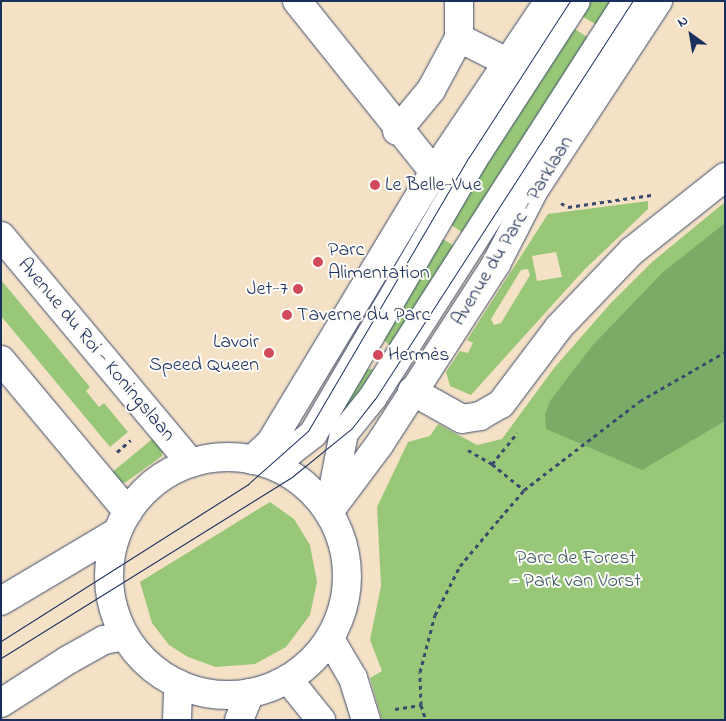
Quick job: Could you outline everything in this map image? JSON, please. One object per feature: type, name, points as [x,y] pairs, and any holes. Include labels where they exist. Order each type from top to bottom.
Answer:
[{"type":"street","points":[[297,1],[397,131],[434,172]]},
{"type":"street","points":[[397,131],[431,90],[459,38],[459,1]]},
{"type":"street","points":[[263,462],[271,442],[434,172],[549,1]]},
{"type":"street","points":[[263,462],[313,434],[473,160],[576,1]]},
{"type":"street","name":"Avenue du Parc - Parklaan","points":[[329,512],[344,433],[373,397],[627,1]]},
{"type":"street","name":"Avenue du Parc - Parklaan","points":[[329,512],[412,392],[496,264],[534,190],[658,1]]},
{"type":"street","points":[[459,38],[508,63]]},
{"type":"street","points":[[412,392],[462,419],[480,416],[501,404],[559,327],[632,251],[725,177]]},
{"type":"street","name":"Avenue du Roi - Koningslaan","points":[[1,236],[191,463]]},
{"type":"street","points":[[1,360],[122,522],[110,590],[125,636],[148,664],[178,684],[206,693],[250,693],[288,679],[304,668],[330,639],[344,605],[348,575],[345,553],[329,512],[306,486],[263,462],[221,457],[191,463],[162,477],[122,522],[1,601]]},
{"type":"street","points":[[1,703],[68,660],[104,640],[125,636]]},
{"type":"street","points":[[330,639],[353,678],[366,720]]},
{"type":"street","points":[[288,679],[321,720]]},
{"type":"street","points":[[177,720],[178,684]]},
{"type":"street","points":[[239,720],[250,693]]},
{"type":"path","points":[[534,190],[568,207],[659,194]]},
{"type":"path","points":[[426,720],[421,705],[420,672],[435,615],[460,566],[524,490],[640,401],[725,352]]},
{"type":"path","points":[[113,456],[136,437]]},
{"type":"path","points":[[492,464],[524,490]]},
{"type":"path","points":[[394,710],[421,705]]},
{"type":"green space","points":[[578,1],[624,1],[605,30],[572,10]]},
{"type":"green space","points":[[564,22],[598,44],[470,238],[443,219]]},
{"type":"green space","points":[[648,201],[648,209],[584,270],[471,395],[450,386],[446,372],[460,351],[468,353],[473,343],[467,340],[548,214]],"holes":[[[556,252],[562,277],[537,281],[532,256]],[[528,269],[530,275],[501,323],[494,325],[491,319],[521,270]]]},
{"type":"green space","name":"Parc de Forest - Park van Vorst","points":[[725,202],[725,720],[382,720],[370,678],[382,671],[370,640],[381,586],[377,507],[408,442],[430,436],[438,424],[477,445],[502,439],[554,368],[610,304],[652,262]]},
{"type":"green space","points":[[725,223],[725,421],[642,470],[546,429],[545,414],[550,401],[592,346],[662,273]]},
{"type":"green space","points":[[435,234],[462,251],[351,415],[337,406],[363,368],[377,370],[391,346],[380,337]]},
{"type":"green space","points":[[1,280],[90,387],[86,391],[99,407],[104,403],[128,432],[110,447],[1,316]]},
{"type":"green space","points":[[156,436],[163,447],[162,456],[126,482],[120,483],[110,474]]},
{"type":"green space","points":[[270,502],[294,519],[310,545],[317,582],[310,615],[286,647],[255,664],[216,667],[188,657],[169,645],[152,623],[140,582]]},
{"type":"tram line","points":[[1,641],[248,484],[308,431],[469,157],[570,1]]},
{"type":"tram line","points":[[1,658],[293,476],[352,428],[375,399],[632,1]]},
{"type":"place","name":"Le Belle-Vue","points":[[375,185]]},
{"type":"place","name":"Parc Alimentation","points":[[318,262]]},
{"type":"place","name":"Jet-7","points":[[298,289]]},
{"type":"place","name":"Taverne du Parc","points":[[287,315]]},
{"type":"place","name":"Lavoir Speed Queen","points":[[269,353]]},
{"type":"place","name":"Hermès","points":[[378,355]]}]
